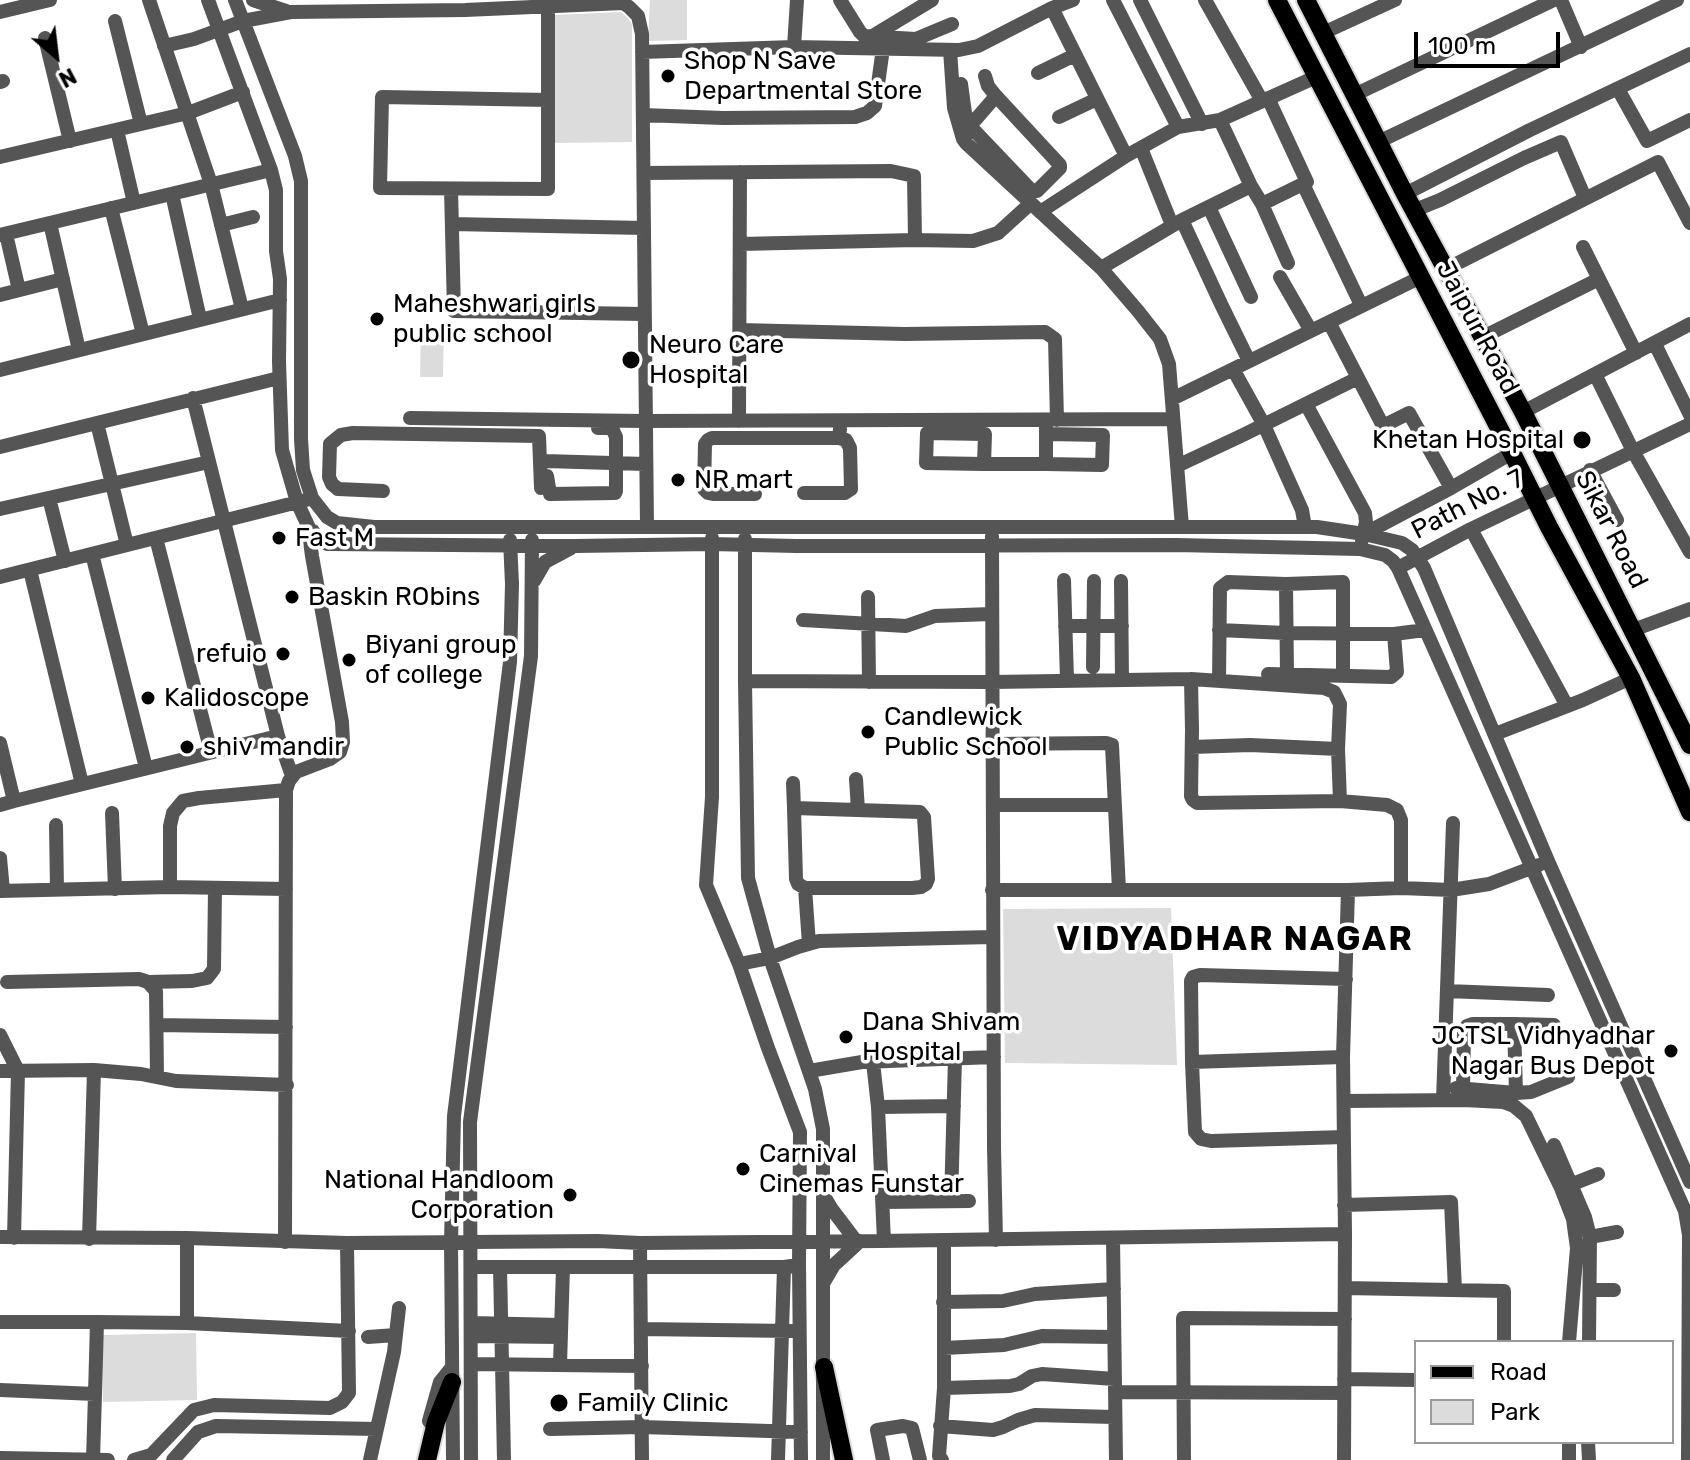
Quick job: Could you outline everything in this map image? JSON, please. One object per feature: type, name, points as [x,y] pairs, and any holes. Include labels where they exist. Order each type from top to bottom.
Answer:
[{"type":"main road","name":"Jaipur Road","points":[[1277,0],[1549,527],[1631,678],[1690,812]]},
{"type":"main road","name":"Sikar Road","points":[[1306,0],[1378,142],[1523,412],[1690,745]]},
{"type":"main road","points":[[824,1367],[844,1460]]},
{"type":"main road","points":[[427,1460],[452,1375]]},
{"type":"street","points":[[0,12],[50,0]]},
{"type":"street","points":[[149,0],[211,184],[242,309]]},
{"type":"street","points":[[208,0],[276,190],[282,450],[297,502],[311,532],[327,544],[1176,545],[1360,549],[1385,555],[1398,568],[1685,1211],[1689,1235],[1688,1460]]},
{"type":"street","points":[[235,0],[295,156],[301,181],[303,470],[312,498],[327,517],[337,523],[374,527],[1305,527],[1364,534],[1402,543],[1417,556],[1424,568],[1548,861],[1690,1182]]},
{"type":"street","points":[[253,0],[291,12]]},
{"type":"street","points":[[794,47],[797,0]]},
{"type":"street","points":[[840,0],[864,36],[916,39],[952,24]]},
{"type":"street","points":[[870,37],[932,0]]},
{"type":"street","points":[[642,52],[794,47],[950,50],[978,46],[1073,0]]},
{"type":"street","points":[[1113,0],[1178,127]]},
{"type":"street","points":[[1140,0],[1202,124]]},
{"type":"street","points":[[1205,0],[1265,100],[1307,182],[1262,204]]},
{"type":"street","points":[[1323,33],[1395,0]]},
{"type":"street","points":[[1354,95],[1554,0]]},
{"type":"street","points":[[1561,0],[1581,47]]},
{"type":"street","points":[[1378,142],[1677,0]]},
{"type":"street","points":[[164,46],[243,21],[291,12],[465,5],[623,3],[629,7],[638,16],[642,34],[647,527]]},
{"type":"street","points":[[548,6],[548,100],[548,189],[380,188],[382,97],[548,100]]},
{"type":"street","points":[[1052,8],[1126,156]]},
{"type":"street","points":[[115,21],[141,124]]},
{"type":"street","points":[[45,38],[70,141]]},
{"type":"street","points":[[643,115],[855,117],[875,106],[883,48]]},
{"type":"street","points":[[950,50],[954,108],[967,132],[1036,207],[1101,268],[1160,339],[1169,364],[1182,527]]},
{"type":"street","points":[[1410,202],[1552,120],[1690,54]]},
{"type":"street","points":[[1038,73],[1075,55]]},
{"type":"street","points":[[960,75],[967,132],[1032,191],[1037,191],[1060,168],[1059,162],[996,96],[985,76]]},
{"type":"street","points":[[740,244],[973,241],[998,233],[1036,207],[1178,127],[1220,120],[1316,77]]},
{"type":"street","points":[[1618,89],[1647,141],[1690,120]]},
{"type":"street","points":[[0,157],[188,113],[243,92]]},
{"type":"street","points":[[967,132],[996,96]]},
{"type":"street","points":[[1059,117],[1097,99]]},
{"type":"street","points":[[1220,120],[1288,263]]},
{"type":"street","points":[[1552,120],[1585,198]]},
{"type":"street","points":[[117,130],[134,203]]},
{"type":"street","points":[[1410,202],[1440,200],[1561,142]]},
{"type":"street","points":[[1141,148],[1249,361]]},
{"type":"street","points":[[1446,269],[1658,162],[1690,223]]},
{"type":"street","points":[[19,290],[3,234],[271,170]]},
{"type":"street","points":[[644,173],[891,171],[914,176],[915,240]]},
{"type":"street","points":[[739,421],[740,172]]},
{"type":"street","points":[[1303,184],[1361,305]]},
{"type":"street","points":[[1101,268],[1177,223],[1251,186]]},
{"type":"street","points":[[451,189],[454,311],[644,314]]},
{"type":"street","points":[[172,194],[200,319]]},
{"type":"street","points":[[1209,207],[1251,297]]},
{"type":"street","points":[[111,208],[143,334]]},
{"type":"street","points":[[221,225],[253,217]]},
{"type":"street","points":[[50,223],[79,350]]},
{"type":"street","points":[[452,224],[644,228]]},
{"type":"street","points":[[1583,247],[1636,353]]},
{"type":"street","points":[[1280,277],[1311,331]]},
{"type":"street","points":[[1172,399],[1421,277]]},
{"type":"street","points":[[0,295],[63,279]]},
{"type":"street","points":[[1483,337],[1599,279]]},
{"type":"street","points":[[0,368],[280,300]]},
{"type":"street","points":[[1329,322],[1383,426],[1409,413],[1451,488]]},
{"type":"street","points":[[1523,412],[1690,324]]},
{"type":"street","points":[[740,330],[905,334],[1045,332],[1055,339],[1046,464]]},
{"type":"street","points":[[1655,344],[1690,415]]},
{"type":"street","points":[[1233,369],[1264,425],[1302,510],[1305,527]]},
{"type":"street","points":[[1595,374],[1633,451],[1690,552]]},
{"type":"street","points":[[0,447],[279,378]]},
{"type":"street","points":[[1177,466],[1358,378]]},
{"type":"street","points":[[193,398],[289,783],[285,1242]]},
{"type":"street","points":[[1306,404],[1365,513],[1360,549]]},
{"type":"street","points":[[410,418],[477,418],[541,426],[612,428],[616,437],[615,493],[553,495],[549,492],[541,426]]},
{"type":"street","points":[[477,418],[481,436]]},
{"type":"street","points":[[383,491],[338,489],[332,484],[329,477],[330,444],[341,435],[353,433],[481,436],[541,426],[644,421],[1050,424],[1173,419]]},
{"type":"street","points":[[839,421],[839,438]]},
{"type":"street","points":[[97,423],[127,545]]},
{"type":"street","points":[[984,464],[1102,465],[1103,435],[1050,424]]},
{"type":"street","name":"Path No. 7","points":[[1398,568],[1559,485],[1690,424]]},
{"type":"street","points":[[541,426],[541,488]]},
{"type":"street","points":[[755,494],[713,494],[704,489],[705,444],[708,440],[839,438],[849,443],[851,489],[845,493],[804,493]]},
{"type":"street","points":[[1364,534],[1512,453]]},
{"type":"street","points":[[545,461],[645,464]]},
{"type":"street","points":[[0,509],[209,462]]},
{"type":"street","points":[[1590,470],[1617,520]]},
{"type":"street","points":[[49,498],[65,561]]},
{"type":"street","points":[[0,577],[312,498]]},
{"type":"street","points":[[170,887],[170,826],[173,813],[183,801],[289,783],[296,772],[340,752],[342,722],[312,556],[311,532],[327,517]]},
{"type":"street","points":[[453,1460],[451,1242],[454,1116],[510,662],[512,584],[509,526]]},
{"type":"street","points":[[711,526],[712,797],[706,885],[739,964],[800,1132],[799,1241],[792,1266],[783,1331],[778,1460]]},
{"type":"street","points":[[745,526],[748,878],[770,958],[815,1089],[823,1129],[823,1460]]},
{"type":"street","points":[[471,1460],[470,1122],[531,656],[531,527]]},
{"type":"street","points":[[991,527],[996,1240]]},
{"type":"street","points":[[1471,529],[1567,706]]},
{"type":"street","points":[[156,538],[211,752]]},
{"type":"street","points":[[488,545],[505,567],[512,584]]},
{"type":"street","points":[[533,584],[545,562],[575,546]]},
{"type":"street","points":[[92,554],[146,768]]},
{"type":"street","points":[[30,570],[82,784]]},
{"type":"street","points":[[1064,580],[1067,680]]},
{"type":"street","points":[[1093,667],[1094,581]]},
{"type":"street","points":[[1121,581],[1122,680]]},
{"type":"street","points":[[1219,676],[1220,588],[1228,582],[1343,582],[1343,676]]},
{"type":"street","points":[[1286,584],[1287,675]]},
{"type":"street","points":[[868,597],[869,682]]},
{"type":"street","points":[[1633,630],[1690,609]]},
{"type":"street","points":[[803,620],[906,626],[935,616],[991,614]]},
{"type":"street","points":[[1065,626],[1122,626]]},
{"type":"street","points":[[1219,630],[1394,634],[1425,630]]},
{"type":"street","points":[[745,681],[992,682],[1287,675],[1379,678],[1396,675],[1398,665],[1394,634]]},
{"type":"street","points":[[1219,676],[1324,688],[1334,692],[1340,704],[1340,801]]},
{"type":"street","points":[[1495,734],[1631,678]]},
{"type":"street","points":[[1191,679],[1191,796],[1197,803],[1340,801],[1387,805],[1397,810],[1401,820],[1401,888]]},
{"type":"street","points":[[0,743],[7,803],[278,736]]},
{"type":"street","points":[[991,744],[1112,745],[1119,890]]},
{"type":"street","points":[[1192,747],[1250,745],[1338,749]]},
{"type":"street","points":[[856,779],[858,810]]},
{"type":"street","points":[[793,783],[796,879],[798,884],[805,888],[912,888],[926,884],[924,817],[920,812],[794,808]]},
{"type":"street","points":[[993,805],[1114,805]]},
{"type":"street","points":[[112,813],[115,889]]},
{"type":"street","points":[[1444,1093],[1453,823]]},
{"type":"street","points":[[56,825],[57,890]]},
{"type":"street","points":[[0,858],[2,891],[170,887],[286,889]]},
{"type":"street","points":[[992,890],[1451,890],[1489,884],[1548,861]]},
{"type":"street","points":[[7,982],[139,979],[148,982],[207,978],[214,969],[215,888]]},
{"type":"street","points":[[805,888],[809,944]]},
{"type":"street","points":[[1344,1460],[1343,1057],[1348,890]]},
{"type":"street","points":[[739,964],[770,958],[819,941],[992,937]]},
{"type":"street","points":[[1344,1137],[1201,1139],[1195,1132],[1191,981],[1200,975],[1346,979]]},
{"type":"street","points":[[148,982],[156,991],[157,1077]]},
{"type":"street","points":[[1447,991],[1548,995]]},
{"type":"street","points":[[1514,1024],[1516,1093]]},
{"type":"street","points":[[157,1025],[286,1027]]},
{"type":"street","points":[[1463,1089],[1464,1032],[1467,1026],[1554,1025]]},
{"type":"street","points":[[0,1035],[18,1071],[7,1238],[640,1243],[1345,1234]]},
{"type":"street","points":[[809,1071],[873,1062],[994,1057]]},
{"type":"street","points":[[1192,1062],[1343,1057]]},
{"type":"street","points":[[951,1201],[955,1059]]},
{"type":"street","points":[[873,1062],[884,1241]]},
{"type":"street","points":[[0,1071],[94,1070],[176,1081],[287,1085]]},
{"type":"street","points":[[89,1239],[94,1070]]},
{"type":"street","points":[[1344,1101],[1463,1089],[1531,1092],[1568,1077]]},
{"type":"street","points":[[1444,1093],[1503,1102],[1526,1116],[1585,1217],[1590,1237],[1589,1340]]},
{"type":"street","points":[[878,1107],[954,1106]]},
{"type":"street","points":[[1554,1145],[1566,1186],[1577,1248],[1569,1340]]},
{"type":"street","points":[[1566,1186],[1598,1174]]},
{"type":"street","points":[[823,1193],[858,1241]]},
{"type":"street","points":[[883,1202],[969,1201]]},
{"type":"street","points":[[1344,1205],[1451,1202],[1455,1290]]},
{"type":"street","points":[[1590,1237],[1617,1232]]},
{"type":"street","points":[[187,1238],[187,1323]]},
{"type":"street","points":[[1113,1238],[1116,1460]]},
{"type":"street","points":[[942,1460],[939,1456],[944,1388],[944,1240]]},
{"type":"street","points":[[823,1283],[834,1265],[858,1241]]},
{"type":"street","points":[[134,1460],[151,1455],[194,1410],[214,1405],[330,1408],[342,1402],[349,1393],[347,1243]]},
{"type":"street","points":[[640,1243],[642,1460]]},
{"type":"street","points":[[471,1267],[792,1266]]},
{"type":"street","points":[[792,1266],[800,1330],[801,1460]]},
{"type":"street","points":[[500,1267],[504,1460]]},
{"type":"street","points":[[560,1365],[563,1267]]},
{"type":"street","points":[[1345,1288],[1504,1291],[1504,1340]]},
{"type":"street","points":[[943,1302],[992,1302],[1035,1294],[1114,1289]]},
{"type":"street","points":[[1590,1290],[1614,1290]]},
{"type":"street","points":[[370,1460],[399,1308]]},
{"type":"street","points":[[1184,1460],[1183,1318],[1345,1319]]},
{"type":"street","points":[[0,1322],[187,1323],[349,1331]]},
{"type":"street","points":[[93,1460],[97,1322]]},
{"type":"street","points":[[471,1329],[561,1331]]},
{"type":"street","points":[[641,1329],[800,1330]]},
{"type":"street","points":[[368,1337],[396,1335]]},
{"type":"street","points":[[944,1348],[1004,1345],[1042,1336],[1114,1337]]},
{"type":"street","points":[[471,1364],[642,1366]]},
{"type":"street","points":[[944,1388],[1010,1386],[1042,1374],[1183,1391],[1344,1386],[1414,1380]]},
{"type":"street","points":[[419,1460],[440,1382],[452,1375]]},
{"type":"street","points":[[0,1390],[95,1394]]},
{"type":"street","points":[[227,1426],[229,1406]]},
{"type":"street","points":[[940,1426],[993,1430],[1035,1415],[1114,1417]]},
{"type":"street","points":[[173,1460],[198,1432],[216,1426],[377,1429]]},
{"type":"street","points":[[883,1460],[877,1430],[903,1426],[912,1428],[920,1460]]},
{"type":"street","points":[[550,1429],[642,1427],[801,1432]]},
{"type":"street","points":[[0,1458],[108,1460]]},
{"type":"green space","points":[[650,0],[687,0],[687,40],[648,41]]},
{"type":"green space","points":[[621,12],[632,24],[632,142],[555,143],[555,15]]},
{"type":"green space","points":[[421,329],[444,329],[443,377],[420,377]]},
{"type":"green space","points":[[1171,908],[1177,1065],[1005,1063],[1003,909]]},
{"type":"green space","points":[[196,1333],[197,1400],[103,1402],[102,1335]]},
{"type":"place","name":"Shop N Save Departmental Store","points":[[668,76]]},
{"type":"place","name":"Maheshwari girls public school","points":[[377,319]]},
{"type":"place","name":"Neuro Care Hospital","points":[[631,360]]},
{"type":"place","name":"Khetan Hospital","points":[[1582,440]]},
{"type":"place","name":"NR mart","points":[[678,480]]},
{"type":"place","name":"Fast M","points":[[279,538]]},
{"type":"place","name":"Baskin RObins","points":[[292,597]]},
{"type":"place","name":"refuio","points":[[283,654]]},
{"type":"place","name":"Biyani group of college","points":[[349,660]]},
{"type":"place","name":"Kalidoscope","points":[[148,698]]},
{"type":"place","name":"Candlewick Public School","points":[[868,732]]},
{"type":"place","name":"shiv mandir","points":[[187,747]]},
{"type":"place","name":"Dana Shivam Hospital","points":[[846,1037]]},
{"type":"place","name":"JCTSL Vidhyadhar Nagar Bus Depot","points":[[1671,1051]]},
{"type":"place","name":"Carnival Cinemas Funstar","points":[[743,1169]]},
{"type":"place","name":"National Handloom Corporation","points":[[570,1195]]},
{"type":"place","name":"Family Clinic","points":[[559,1403]]},
{"type":"district","name":"VIDYADHAR NAGAR","points":[[1235,940]]}]
